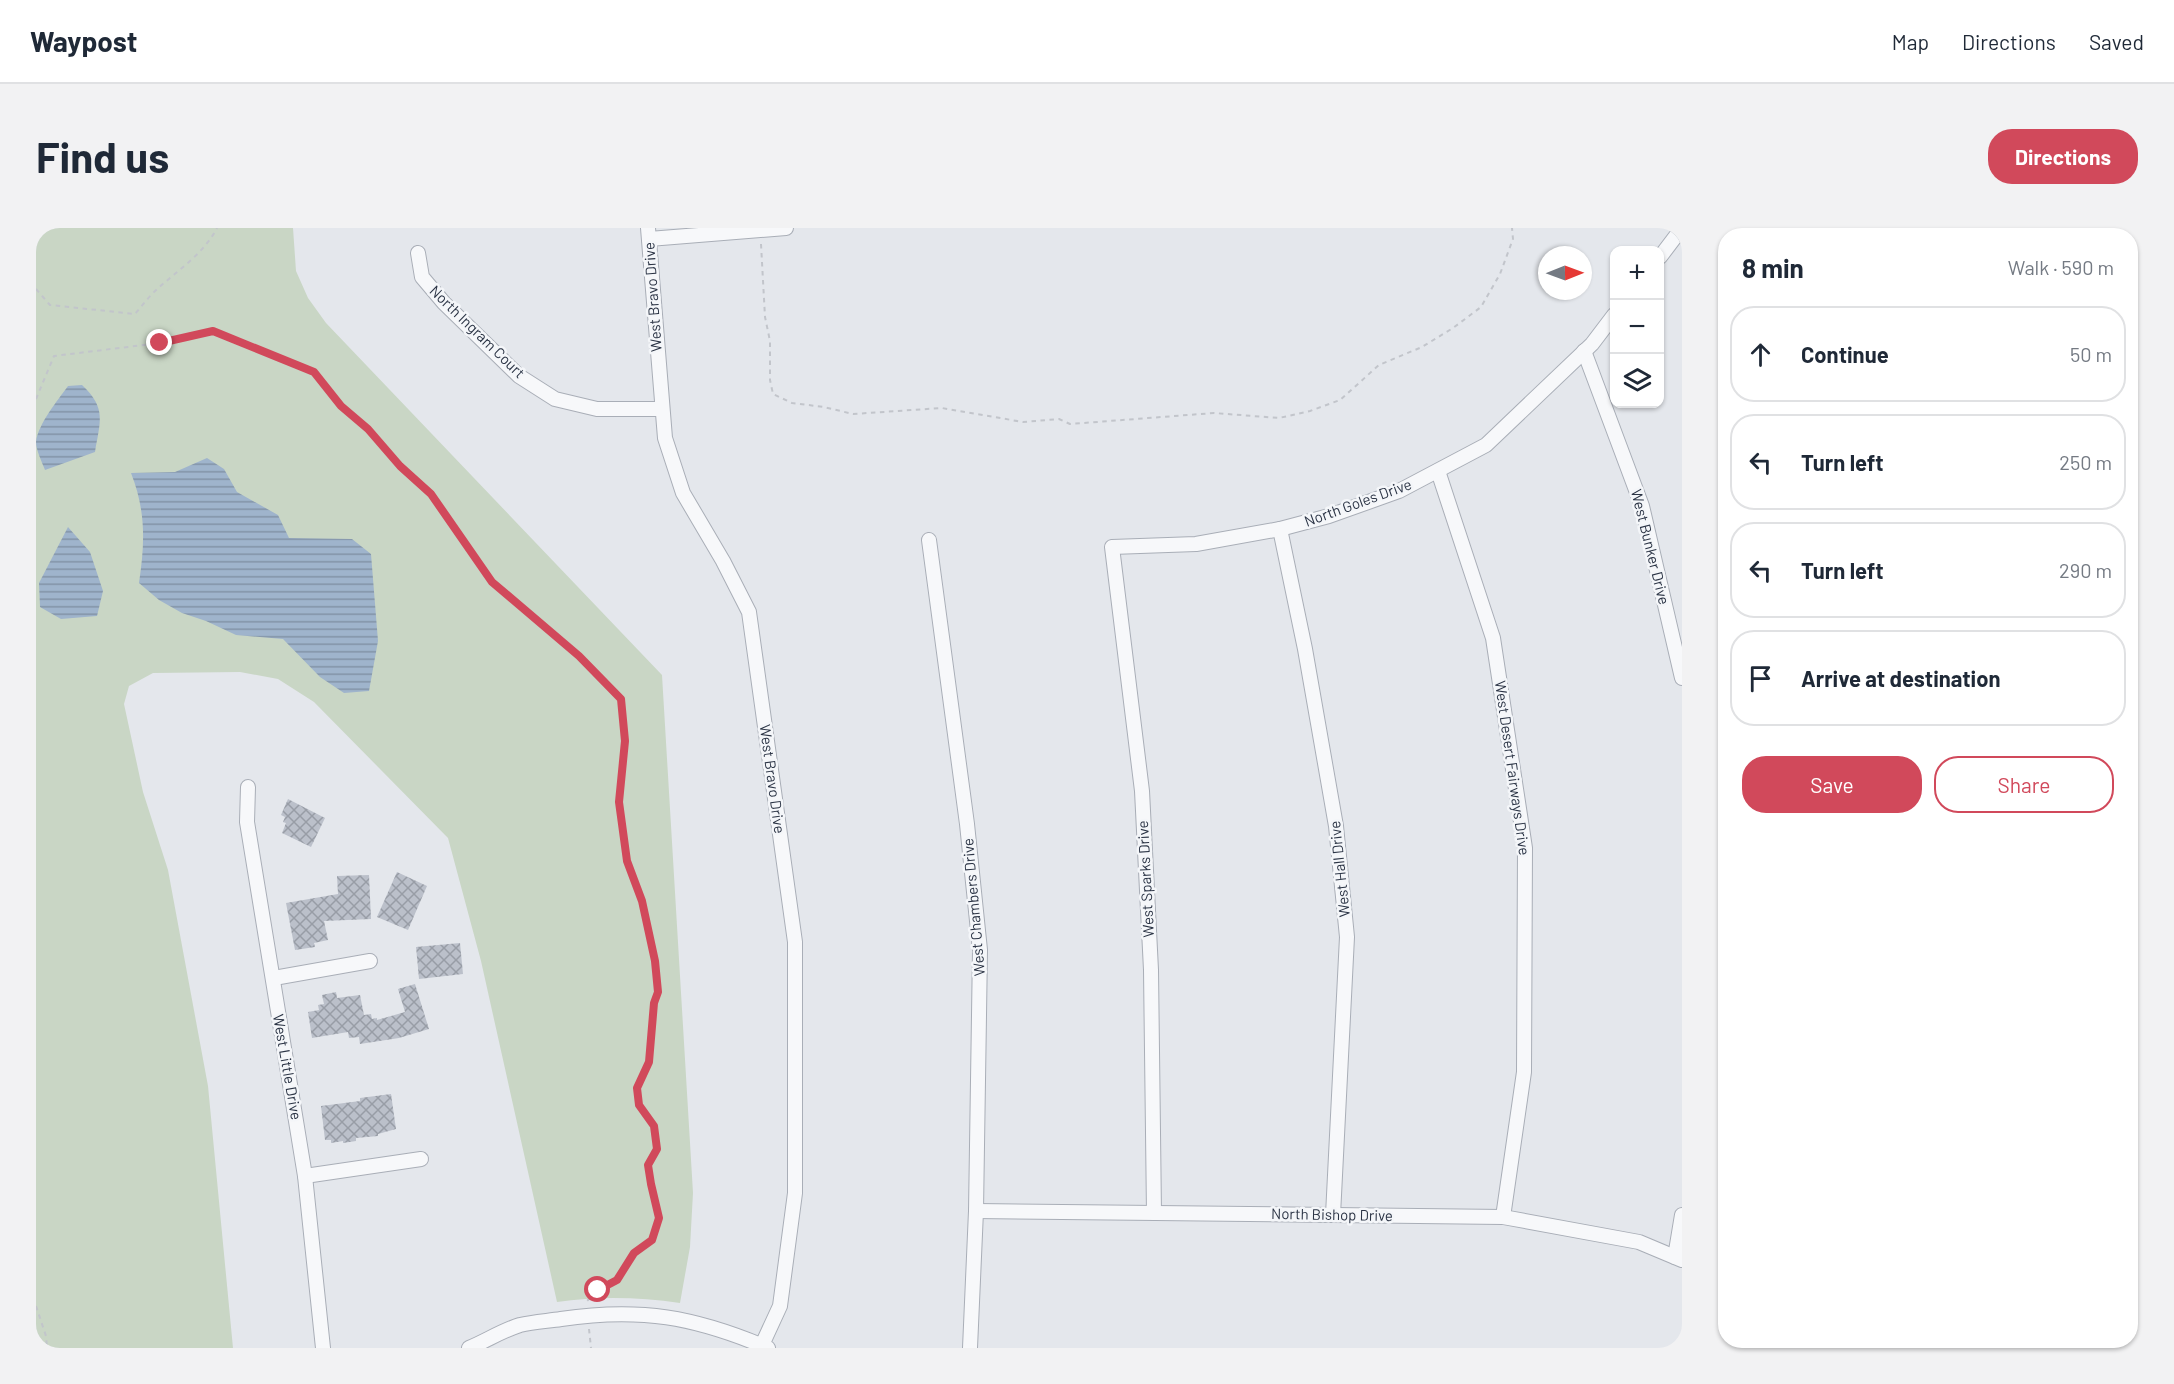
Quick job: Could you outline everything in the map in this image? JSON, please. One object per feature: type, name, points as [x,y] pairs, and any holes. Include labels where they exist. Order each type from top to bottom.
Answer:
[{"type":"street","points":[[649,233],[786,228]]},
{"type":"street","points":[[1664,251],[1682,228]]},
{"type":"street","name":"West Bravo Drive","points":[[649,233],[665,438],[683,493],[723,561],[749,612],[795,942],[795,1193],[780,1306],[766,1346]]},
{"type":"street","name":"North Ingram Court","points":[[418,253],[422,277],[444,303],[519,376],[555,399],[597,409],[662,409]]},
{"type":"street","name":"North Goles Drive","points":[[1112,547],[1196,544],[1280,529],[1329,516],[1399,492],[1486,445],[1584,351],[1610,320]]},
{"type":"street","name":"West Bunker Drive","points":[[1584,351],[1642,506],[1682,678]]},
{"type":"street","name":"West Desert Fairways Drive","points":[[1438,471],[1493,638],[1525,848],[1524,1072],[1503,1217]]},
{"type":"street","name":"West Hall Drive","points":[[1280,529],[1305,649],[1336,826],[1347,937],[1333,1215]]},
{"type":"street","name":"West Chambers Drive","points":[[929,540],[967,824],[980,950],[976,1211],[970,1348]]},
{"type":"street","name":"West Sparks Drive","points":[[1112,547],[1142,791],[1151,970],[1154,1213]]},
{"type":"street","name":"West Little Drive","points":[[248,787],[247,822],[305,1176],[323,1348]]},
{"type":"street","points":[[274,978],[370,961]]},
{"type":"street","points":[[305,1176],[422,1160]]},
{"type":"street","name":"North Bishop Drive","points":[[976,1211],[1503,1217],[1639,1242],[1679,1259]]},
{"type":"street","points":[[1679,1259],[1682,1215]]},
{"type":"street","points":[[469,1348],[519,1326],[587,1315],[636,1314],[659,1315],[702,1323],[766,1346]]},
{"type":"path","points":[[36,289],[50,305],[135,314],[155,291],[184,267],[217,228]]},
{"type":"path","points":[[761,242],[764,305],[770,341],[770,380],[773,394],[792,403],[853,414],[942,408],[1023,422],[1059,419],[1070,424],[1214,413],[1279,418],[1310,411],[1340,400],[1379,365],[1422,347],[1481,307],[1500,274],[1513,239],[1512,228]]},
{"type":"path","points":[[36,399],[54,356],[160,343],[213,331],[314,372],[341,406],[368,429],[400,466],[431,494],[492,582],[579,656],[621,699],[625,741],[619,802],[627,861],[642,901],[655,961],[658,992],[652,1010],[649,1062],[637,1088],[639,1105],[654,1126],[657,1149],[648,1165],[659,1218],[652,1240],[634,1253],[617,1280],[598,1290],[588,1298],[586,1304]]},
{"type":"path","points":[[36,1306],[46,1336],[47,1348]]},
{"type":"path","points":[[588,1327],[591,1348]]},
{"type":"green space","points":[[36,228],[293,228],[296,271],[308,298],[326,323],[662,675],[693,1193],[690,1247],[680,1303],[618,1298],[557,1302],[481,961],[448,838],[314,702],[278,679],[240,672],[153,673],[129,686],[124,704],[143,792],[168,870],[208,1086],[233,1348],[36,1348]]},
{"type":"water","points":[[82,385],[95,401],[100,416],[95,452],[45,470],[36,445],[40,428],[68,386]]},
{"type":"water","points":[[207,458],[224,469],[237,492],[278,515],[289,538],[352,539],[371,554],[378,641],[369,691],[344,693],[320,677],[283,639],[236,635],[182,613],[159,600],[139,583],[143,527],[136,487],[131,473],[175,472]]},
{"type":"water","points":[[68,527],[90,552],[103,591],[97,616],[61,619],[40,607],[39,583]]},
{"type":"building","points":[[288,799],[325,818],[311,847],[282,833],[286,823],[283,822],[285,817],[281,815]]},
{"type":"building","points":[[397,872],[427,886],[408,930],[377,917]]},
{"type":"building","points":[[369,875],[371,919],[324,921],[328,940],[314,943],[315,947],[295,950],[286,903],[338,894],[337,876]]},
{"type":"building","points":[[460,943],[463,974],[419,979],[416,947]]},
{"type":"building","points":[[415,984],[429,1029],[399,1038],[360,1044],[359,1037],[349,1038],[348,1032],[312,1038],[308,1012],[319,1010],[318,1005],[324,1004],[322,995],[336,992],[337,998],[360,995],[364,1015],[371,1014],[372,1019],[377,1018],[377,1020],[405,1012],[398,989]]},
{"type":"building","points":[[391,1094],[396,1129],[378,1134],[378,1136],[356,1138],[356,1141],[331,1143],[331,1140],[325,1140],[321,1106]]},
{"type":"route","points":[[160,343],[213,331],[314,372],[341,406],[368,429],[400,466],[431,494],[492,582],[579,656],[621,699],[625,741],[619,802],[627,861],[642,901],[655,961],[658,992],[652,1018],[649,1062],[637,1088],[639,1105],[654,1126],[657,1149],[648,1165],[659,1218],[652,1240],[634,1253],[617,1280],[598,1290]]}]
